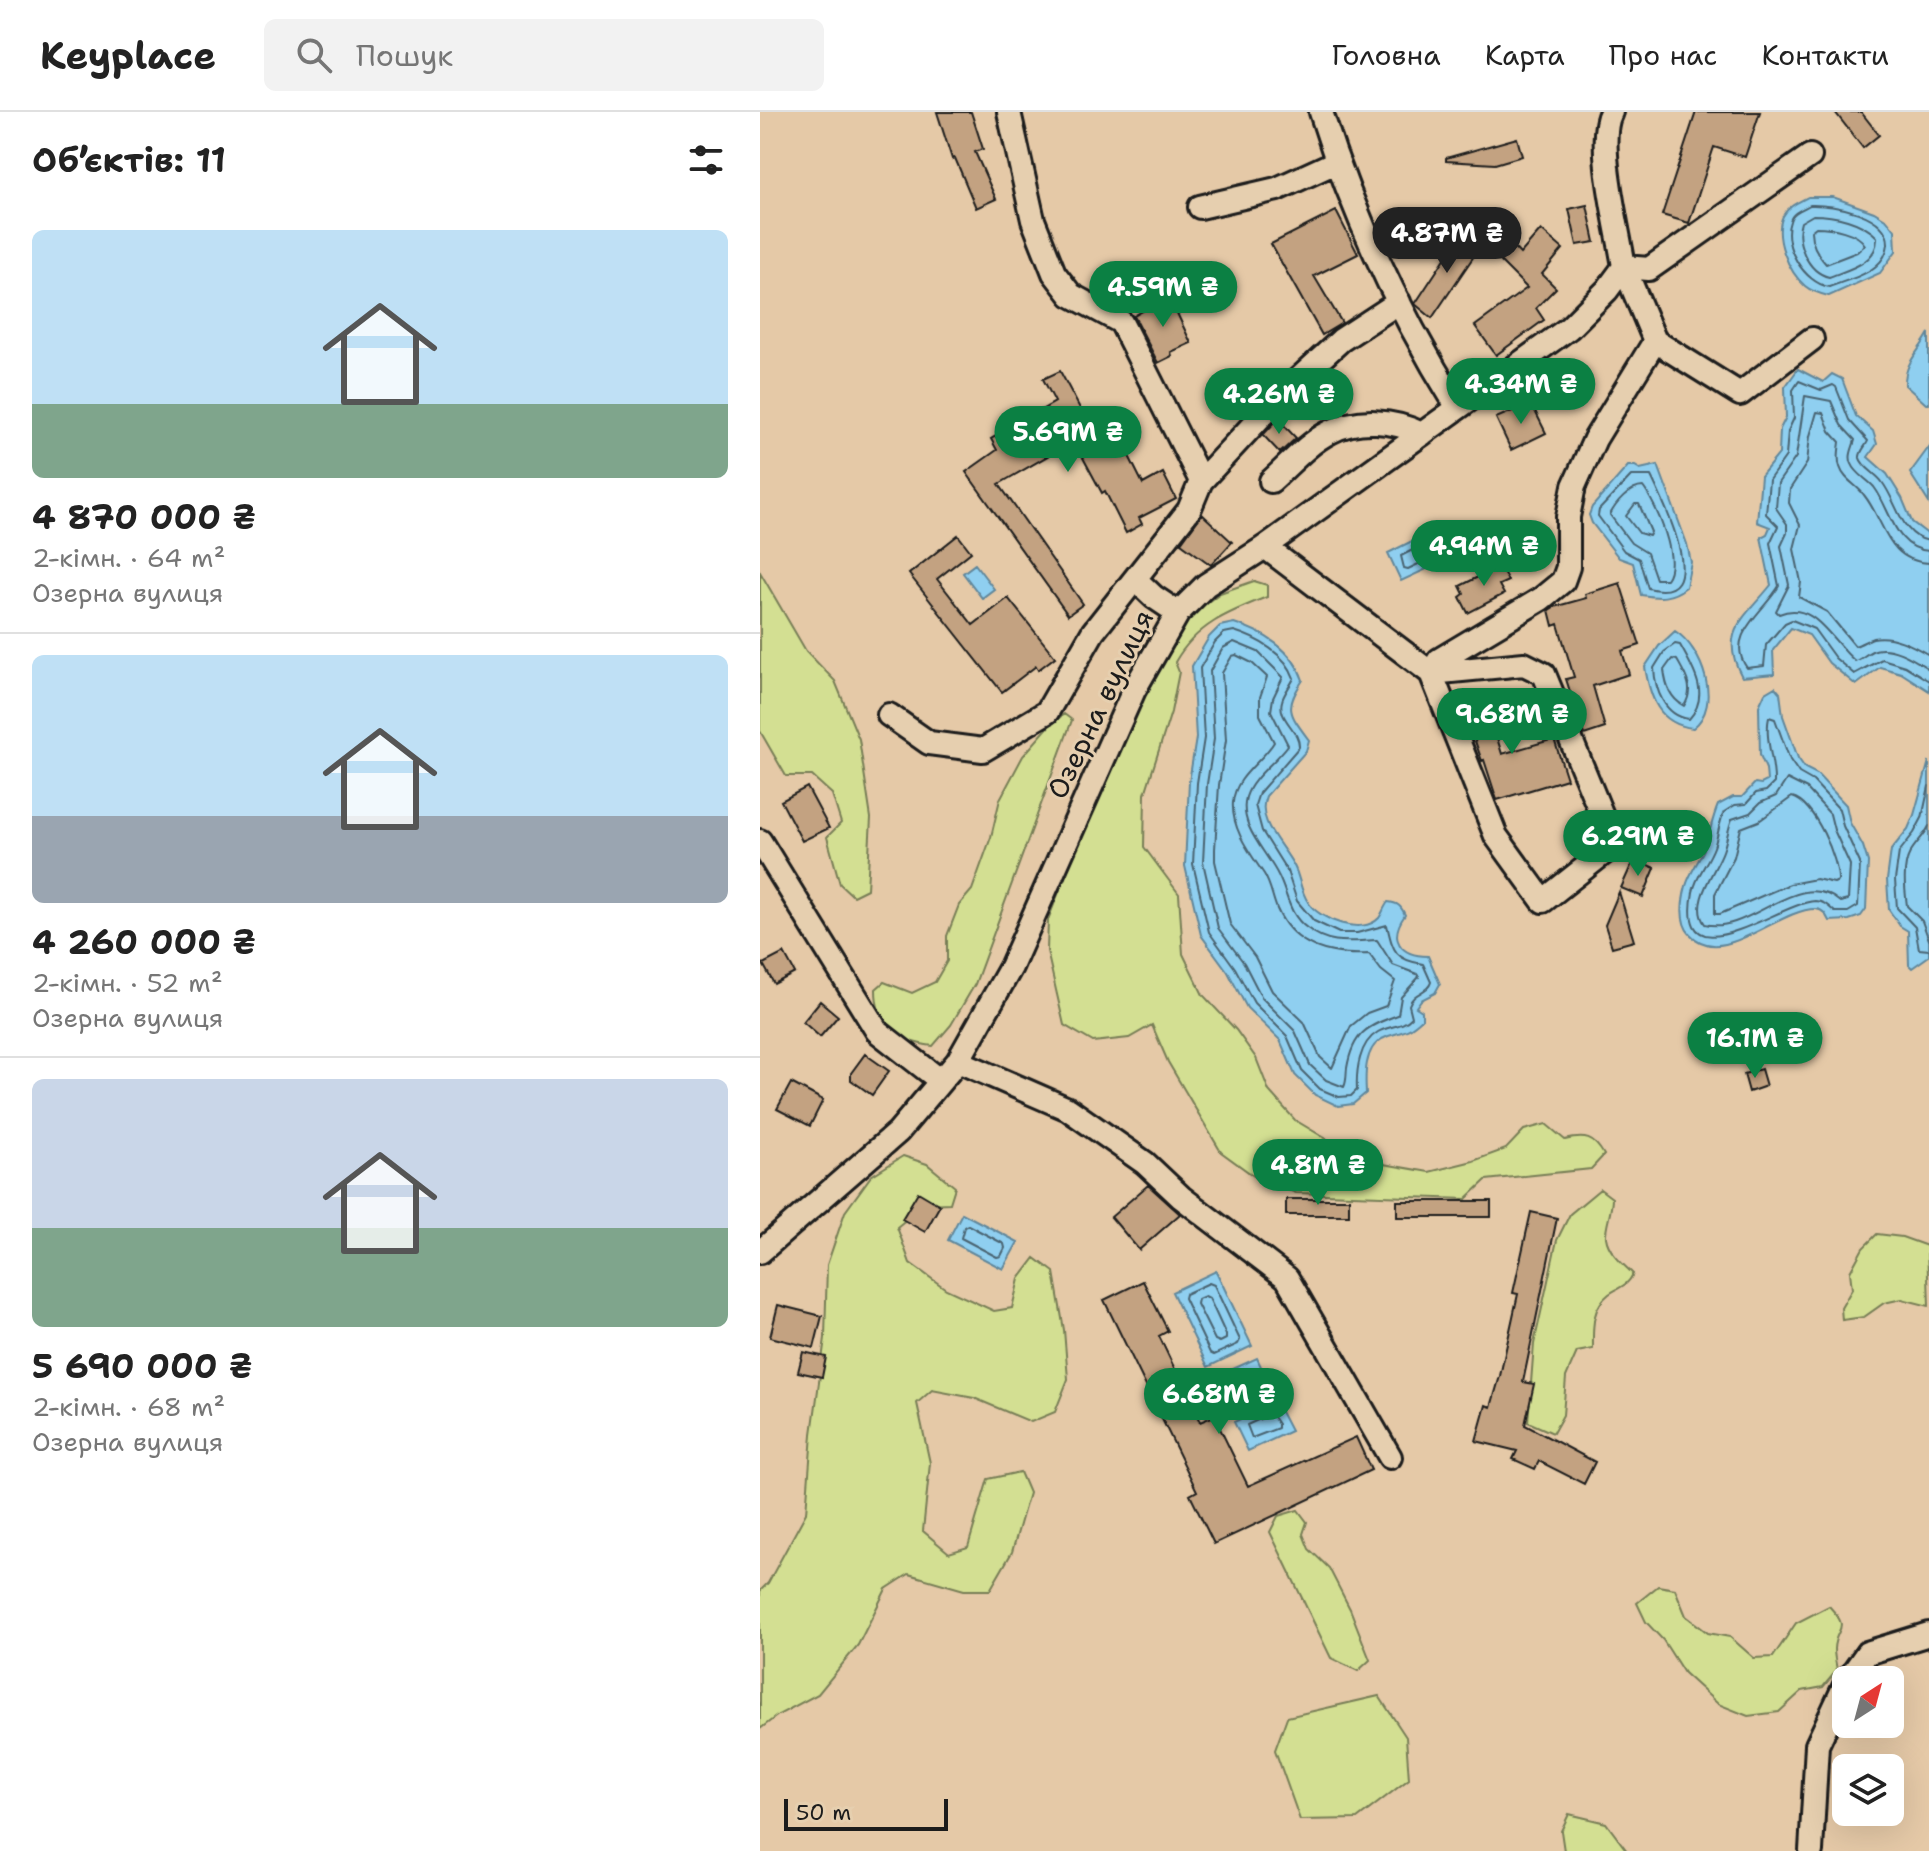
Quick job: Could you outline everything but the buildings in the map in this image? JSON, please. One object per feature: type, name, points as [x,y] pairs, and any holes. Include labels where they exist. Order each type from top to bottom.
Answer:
[{"type":"street","points":[[1009,112],[1033,220],[1054,273],[1071,295],[1121,322],[1201,481]]},
{"type":"street","points":[[1321,112],[1336,162],[1399,302],[1458,408]]},
{"type":"street","points":[[1611,112],[1607,119],[1604,146],[1624,267],[1655,341],[1740,394],[1812,339]]},
{"type":"street","points":[[1624,267],[1649,269],[1810,156]]},
{"type":"street","points":[[1200,207],[1277,189],[1336,162]]},
{"type":"street","name":"Озерна вулиця","points":[[760,1252],[898,1132],[958,1061],[1011,967],[1134,690],[1178,613],[1206,585],[1265,547],[1569,328],[1607,290],[1624,267]]},
{"type":"street","points":[[889,715],[929,743],[983,750],[1047,712],[1093,632],[1189,510],[1201,481],[1280,396],[1341,340],[1399,302]]},
{"type":"street","points":[[1431,673],[1439,660],[1541,599],[1563,581],[1568,567],[1568,517],[1574,486],[1595,439],[1655,341]]},
{"type":"street","points":[[1271,481],[1328,433],[1345,426],[1388,422],[1404,425],[1422,434]]},
{"type":"street","points":[[1265,547],[1431,673],[1496,836],[1543,901],[1605,852],[1610,835],[1544,674],[1524,664],[1431,673]]},
{"type":"street","points":[[1136,580],[1178,613]]},
{"type":"street","points":[[760,841],[877,1031],[941,1081]]},
{"type":"street","points":[[958,1061],[1068,1109],[1145,1163],[1181,1197],[1287,1278],[1390,1457]]},
{"type":"street","points":[[1858,1666],[1867,1653],[1929,1634]]},
{"type":"street","points":[[1811,1851],[1817,1745],[1832,1714]]},
{"type":"green space","points":[[760,572],[806,651],[835,681],[859,739],[871,818],[867,889],[853,896],[840,884],[827,837],[841,823],[832,794],[812,776],[786,776],[760,731]]},
{"type":"green space","points":[[1254,581],[1267,585],[1267,597],[1227,614],[1203,629],[1175,662],[1179,672],[1171,712],[1145,794],[1144,847],[1179,894],[1183,954],[1203,995],[1236,1030],[1256,1058],[1269,1091],[1295,1120],[1345,1150],[1372,1162],[1429,1172],[1506,1149],[1524,1130],[1546,1124],[1565,1140],[1583,1138],[1596,1144],[1604,1155],[1591,1169],[1486,1180],[1466,1199],[1296,1193],[1258,1179],[1221,1152],[1168,1062],[1152,1025],[1129,1038],[1093,1042],[1064,1025],[1047,951],[1048,920],[1115,749],[1163,652],[1189,616],[1220,593]]},
{"type":"green space","points":[[1064,714],[1072,720],[975,984],[951,1025],[933,1046],[909,1041],[885,1023],[876,989],[884,982],[912,993],[935,982],[947,961],[947,936],[959,905],[972,890],[991,837],[1000,799],[1023,756]]},
{"type":"green space","points":[[903,1156],[927,1164],[955,1187],[950,1203],[925,1204],[897,1227],[910,1263],[946,1289],[994,1311],[1012,1308],[1019,1279],[1035,1258],[1054,1272],[1068,1379],[1055,1412],[1031,1422],[974,1398],[932,1390],[917,1403],[930,1463],[923,1531],[949,1553],[968,1547],[988,1479],[1020,1472],[1029,1493],[1012,1552],[990,1590],[964,1590],[909,1574],[886,1589],[858,1645],[818,1694],[778,1715],[760,1729],[760,1591],[768,1583],[806,1513],[812,1434],[825,1338],[827,1265],[845,1212],[871,1176]]},
{"type":"green space","points":[[1600,1189],[1612,1198],[1607,1242],[1616,1257],[1633,1274],[1626,1284],[1609,1294],[1599,1306],[1594,1319],[1593,1349],[1577,1352],[1566,1377],[1563,1415],[1553,1433],[1528,1422],[1534,1344],[1557,1240],[1570,1214]]},
{"type":"green space","points":[[1877,1234],[1902,1237],[1927,1246],[1929,1306],[1902,1299],[1884,1303],[1864,1317],[1842,1320],[1841,1308],[1852,1289],[1850,1272],[1863,1248]]},
{"type":"green space","points":[[1298,1510],[1307,1522],[1303,1534],[1309,1549],[1329,1568],[1350,1609],[1370,1660],[1358,1671],[1331,1658],[1270,1532],[1278,1516]]},
{"type":"green space","points":[[1658,1586],[1675,1589],[1686,1616],[1708,1633],[1730,1637],[1754,1658],[1773,1657],[1796,1623],[1829,1606],[1841,1625],[1834,1649],[1836,1666],[1832,1666],[1832,1676],[1823,1687],[1802,1691],[1779,1712],[1748,1716],[1718,1704],[1684,1673],[1663,1640],[1646,1622],[1637,1603]]},
{"type":"green space","points":[[1379,1696],[1406,1737],[1409,1779],[1357,1819],[1300,1820],[1275,1750],[1287,1717]]},
{"type":"green space","points":[[1569,1814],[1606,1823],[1627,1851],[1564,1851],[1561,1831]]},
{"type":"water","points":[[1808,197],[1833,197],[1887,220],[1895,230],[1896,251],[1880,273],[1829,296],[1811,290],[1799,280],[1784,254],[1780,224],[1788,210]]},
{"type":"water","points":[[1929,333],[1929,404],[1926,404],[1905,385],[1905,377]]},
{"type":"water","points":[[1798,369],[1823,382],[1832,374],[1842,379],[1856,416],[1873,431],[1877,444],[1868,457],[1887,474],[1912,522],[1929,535],[1929,691],[1901,673],[1880,667],[1856,685],[1829,663],[1809,635],[1791,628],[1773,650],[1774,674],[1742,677],[1735,662],[1733,648],[1737,627],[1771,585],[1761,537],[1767,534],[1770,527],[1757,522],[1761,476],[1779,454],[1780,429],[1786,417],[1785,387]]},
{"type":"water","points":[[1929,447],[1929,503],[1910,473]]},
{"type":"water","points":[[1658,465],[1691,562],[1686,587],[1670,596],[1660,597],[1641,595],[1633,563],[1619,558],[1589,515],[1592,507],[1628,466],[1640,469]]},
{"type":"water","points":[[1432,531],[1446,560],[1401,581],[1388,553]]},
{"type":"water","points":[[975,564],[994,589],[982,598],[963,573]]},
{"type":"water","points":[[1234,623],[1256,631],[1285,651],[1303,680],[1293,698],[1291,711],[1309,740],[1306,751],[1266,796],[1264,815],[1295,868],[1306,898],[1321,915],[1352,926],[1372,923],[1379,918],[1388,902],[1397,904],[1405,915],[1397,939],[1410,953],[1428,956],[1440,984],[1435,993],[1421,1000],[1416,1007],[1422,1011],[1422,1019],[1416,1025],[1376,1043],[1367,1063],[1366,1093],[1353,1104],[1338,1106],[1315,1095],[1295,1075],[1280,1040],[1247,1008],[1228,972],[1201,935],[1185,866],[1189,782],[1196,738],[1192,666],[1209,637],[1220,626]]},
{"type":"water","points":[[1675,631],[1693,650],[1708,692],[1702,718],[1693,728],[1671,721],[1664,715],[1653,698],[1645,667],[1659,646]]},
{"type":"water","points":[[1775,687],[1780,693],[1783,716],[1798,758],[1846,805],[1850,823],[1863,846],[1868,862],[1866,909],[1861,916],[1849,920],[1829,921],[1819,910],[1801,911],[1734,942],[1718,945],[1703,943],[1690,934],[1684,924],[1686,886],[1705,847],[1718,805],[1733,797],[1742,797],[1755,783],[1767,781],[1760,755],[1759,706],[1765,693]]},
{"type":"water","points":[[1929,761],[1929,956],[1912,968],[1909,965],[1908,931],[1900,926],[1889,910],[1887,880],[1891,850],[1908,829],[1914,815]]},
{"type":"water","points":[[962,1213],[1018,1242],[1003,1269],[948,1240]]},
{"type":"water","points":[[1216,1271],[1252,1346],[1208,1367],[1172,1292]]},
{"type":"water","points":[[1257,1358],[1271,1388],[1227,1408],[1213,1378]]},
{"type":"water","points":[[1276,1402],[1291,1431],[1248,1451],[1234,1422]]}]
